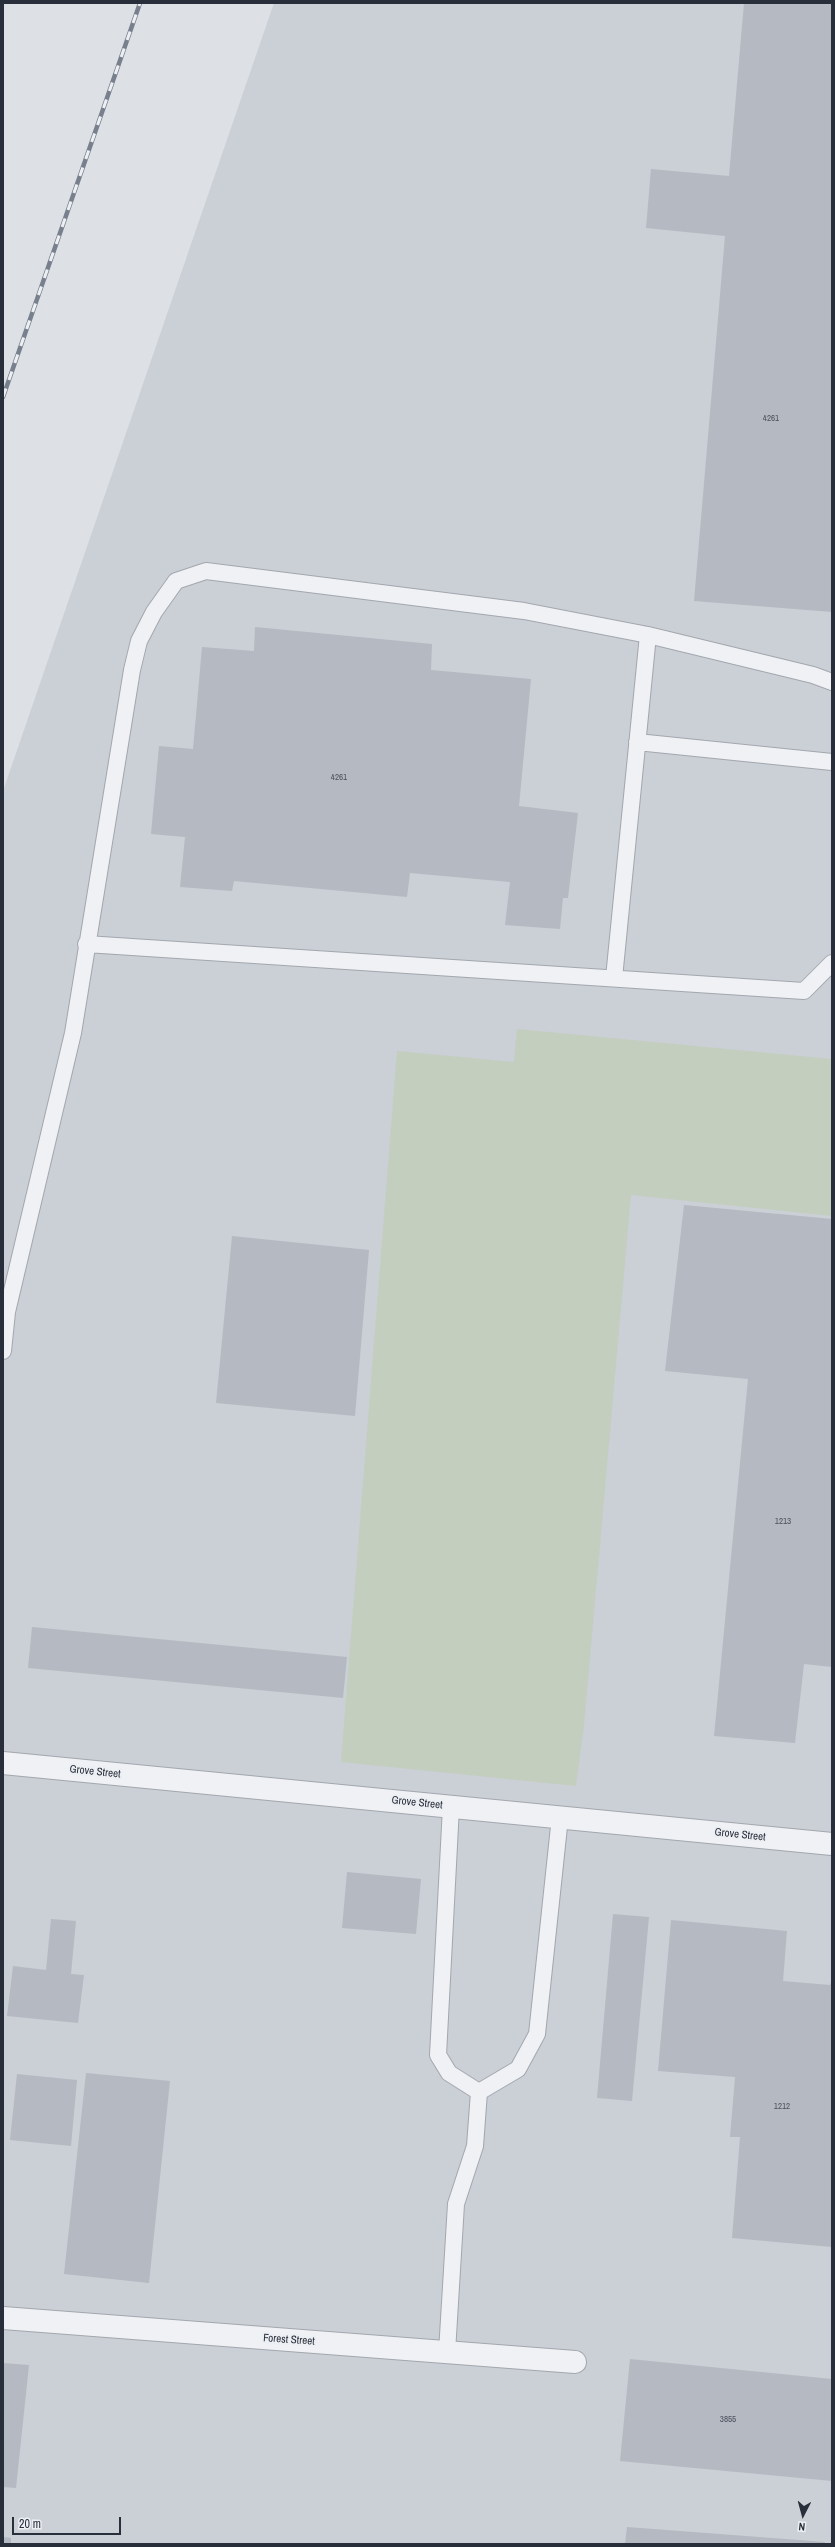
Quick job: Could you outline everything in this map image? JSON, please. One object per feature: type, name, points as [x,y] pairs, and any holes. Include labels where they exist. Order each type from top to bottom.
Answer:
[{"type":"street","name":"Grove Street","points":[[3,1763],[832,1844]]},
{"type":"street","name":"Forest Street","points":[[3,2318],[575,2362]]},
{"type":"lane","points":[[3,1351],[7,1312],[73,1033],[86,944],[132,670],[139,641],[154,612],[176,582],[206,571],[284,579],[524,611],[648,635],[813,675],[832,682]]},
{"type":"lane","points":[[614,978],[648,635]]},
{"type":"lane","points":[[638,742],[832,762]]},
{"type":"lane","points":[[86,944],[804,991],[832,964]]},
{"type":"lane","points":[[451,1807],[438,2055],[449,2074],[479,2092]]},
{"type":"lane","points":[[479,2092],[518,2069],[537,2034],[560,1817]]},
{"type":"lane","points":[[446,2352],[456,2204],[475,2146],[479,2092]]},
{"type":"shaded area","points":[[274,3],[832,3],[832,2544],[3,2544],[3,791]]},
{"type":"green space","points":[[517,1029],[832,1059],[832,1216],[631,1195],[584,1725],[576,1786],[341,1762],[397,1051],[514,1062]]},
{"type":"building","points":[[744,3],[832,3],[832,612],[694,601],[725,236],[646,228],[651,169],[729,176]]},
{"type":"building","points":[[255,627],[432,644],[431,670],[531,679],[519,806],[578,813],[568,898],[563,898],[560,929],[505,925],[510,882],[410,873],[407,897],[234,881],[232,891],[180,887],[185,837],[151,834],[159,746],[193,749],[202,647],[254,651]]},
{"type":"building","points":[[684,1205],[832,1219],[832,1667],[804,1664],[795,1743],[714,1736],[748,1379],[665,1371]]},
{"type":"building","points":[[232,1236],[369,1250],[355,1416],[216,1403]]},
{"type":"building","points":[[32,1627],[347,1657],[343,1698],[28,1668]]},
{"type":"building","points":[[347,1872],[421,1879],[416,1934],[342,1928]]},
{"type":"building","points":[[613,1914],[649,1917],[632,2101],[597,2098]]},
{"type":"building","points":[[51,1919],[76,1921],[71,1974],[84,1975],[78,2023],[7,2016],[13,1966],[46,1970]]},
{"type":"building","points":[[671,1920],[787,1931],[783,1981],[830,1985],[832,1980],[832,2247],[732,2238],[740,2137],[730,2137],[735,2077],[658,2071]]},
{"type":"building","points":[[86,2073],[170,2081],[149,2283],[64,2274]]},
{"type":"building","points":[[17,2074],[77,2080],[71,2146],[10,2140]]},
{"type":"building","points":[[630,2359],[832,2379],[832,2481],[620,2461]]},
{"type":"building","points":[[3,2363],[29,2365],[16,2488],[3,2487]]},
{"type":"building","points":[[627,2527],[825,2542],[825,2544],[625,2544]]},
{"type":"building","points":[[3,2537],[11,2538],[11,2544],[3,2544]]},
{"type":"railway","points":[[3,397],[140,3]]}]
